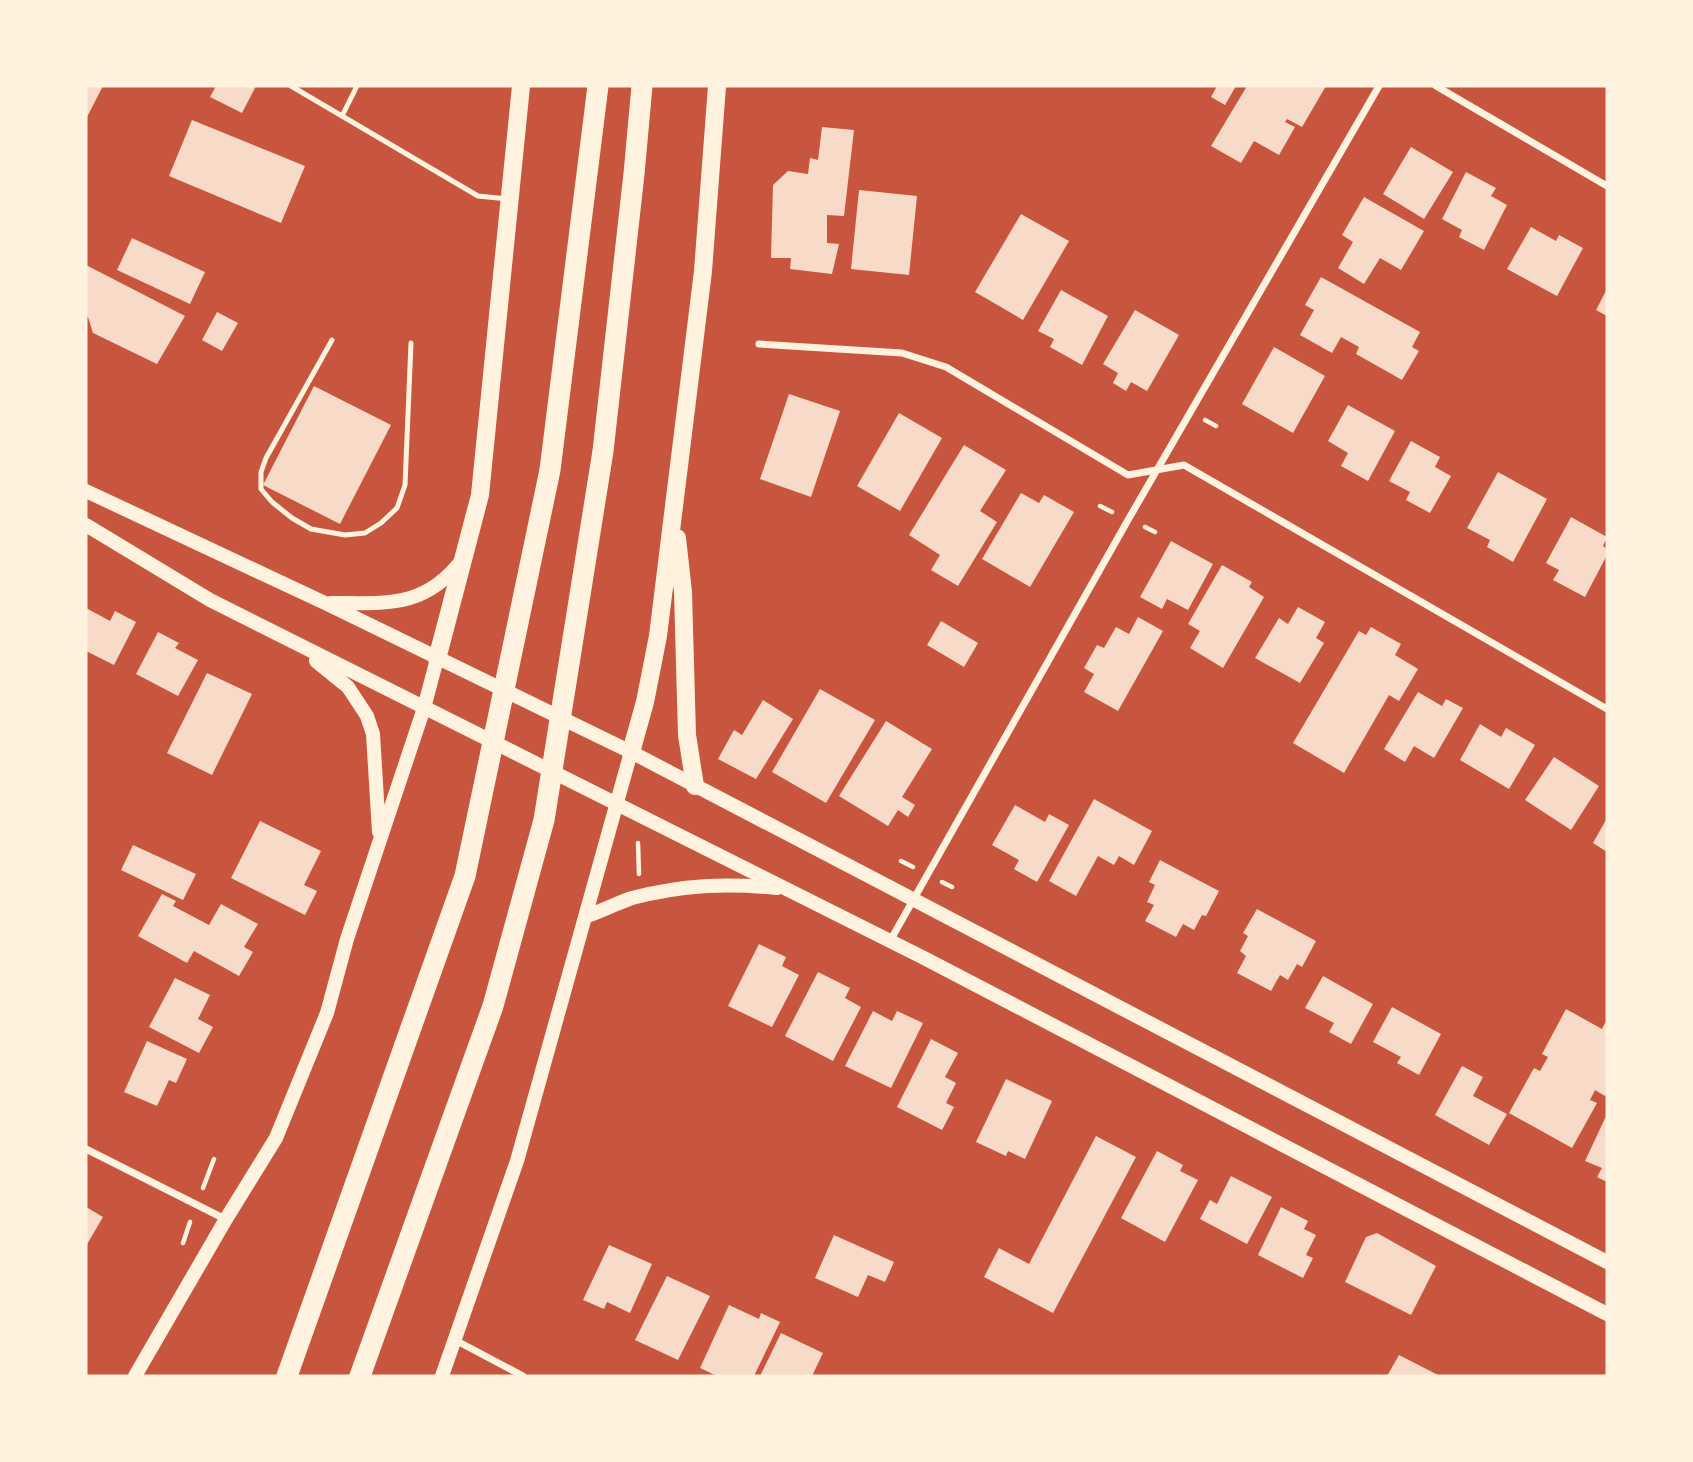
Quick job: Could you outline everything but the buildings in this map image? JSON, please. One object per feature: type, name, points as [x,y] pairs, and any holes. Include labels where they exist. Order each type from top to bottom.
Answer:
[{"type":"highway","points":[[287,1376],[465,876],[550,470],[598,86]]},
{"type":"highway","points":[[360,1376],[493,1006],[544,820],[603,451],[635,174],[642,86]]},
{"type":"main road","points":[[135,1376],[276,1138],[327,1013],[379,837],[424,708],[480,495],[521,86]]},
{"type":"main road","points":[[442,1376],[517,1161],[645,702],[658,636],[703,271],[717,86]]},
{"type":"main road","points":[[86,491],[325,603],[631,752],[1607,1262]]},
{"type":"main road","points":[[674,510],[683,592],[687,735],[695,786]]},
{"type":"main road","points":[[86,525],[210,600],[890,941],[1607,1314]]},
{"type":"main road","points":[[325,603],[380,603],[411,599],[434,589],[466,555]]},
{"type":"main road","points":[[292,642],[348,687],[367,716],[373,734],[379,837]]},
{"type":"main road","points":[[587,916],[630,899],[703,885],[731,884],[786,889]]},
{"type":"street","points":[[890,941],[1379,86]]},
{"type":"street","points":[[1436,86],[1607,186]]},
{"type":"street","points":[[759,344],[902,353],[946,367],[1128,475],[1184,465],[1607,709]]},
{"type":"street","points":[[86,1149],[226,1219]]},
{"type":"street","points":[[455,1340],[523,1376]]},
{"type":"lane","points":[[291,86],[478,196],[511,199]]},
{"type":"lane","points":[[342,116],[357,86]]},
{"type":"lane","points":[[332,340],[266,458],[261,472],[261,489],[272,502],[311,528],[345,535],[365,533],[380,523],[397,508],[401,497],[404,485],[411,343]]},
{"type":"path","points":[[638,843],[640,883]]}]
